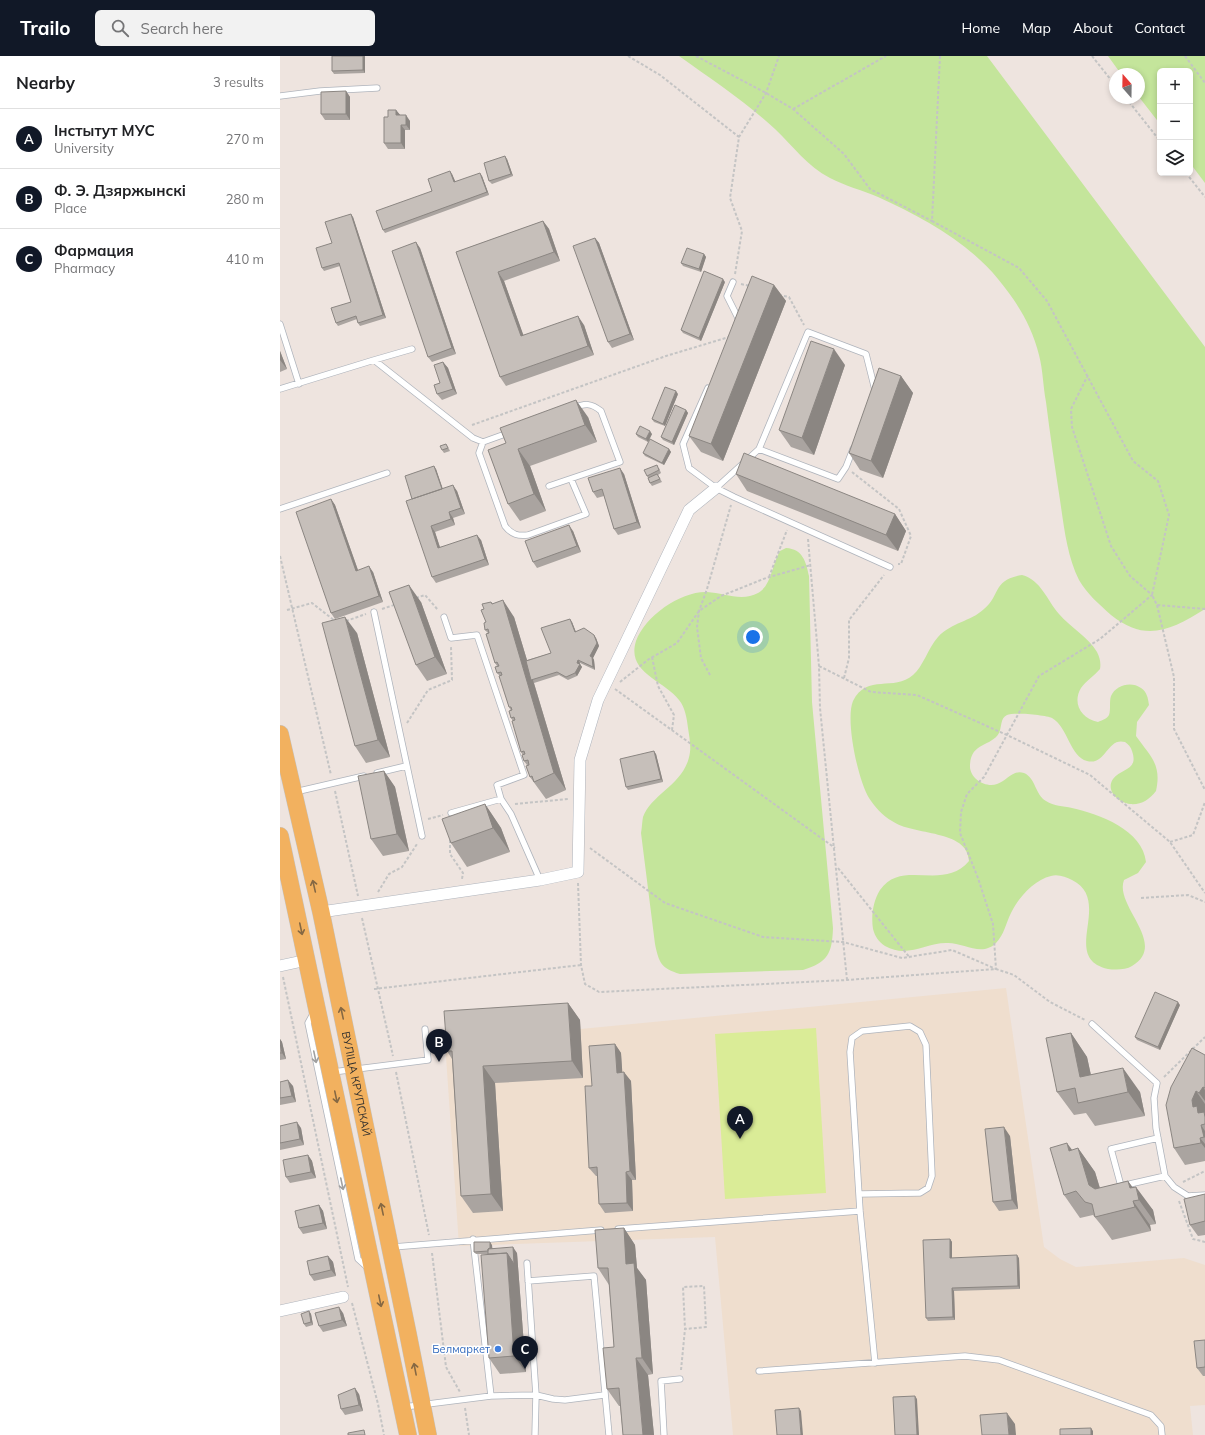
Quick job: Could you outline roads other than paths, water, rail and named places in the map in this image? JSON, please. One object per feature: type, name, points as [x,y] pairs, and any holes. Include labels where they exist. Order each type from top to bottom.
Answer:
[{"type":"main road","name":"ВУЛІЦА КРУПСКАЙ","points":[[280,734],[354,1069],[428,1435]]},
{"type":"main road","name":"ВУЛІЦА КРУПСКАЙ","points":[[280,836],[283,865],[307,960],[408,1435]]},
{"type":"street","points":[[320,912],[540,880],[578,872],[578,798],[580,760],[598,700],[609,684],[689,510],[716,488]]},
{"type":"street","points":[[280,966],[307,960]]},
{"type":"street","points":[[280,1311],[348,1296]]},
{"type":"lane","points":[[280,96],[320,91],[377,88]]},
{"type":"lane","points":[[732,336],[739,320],[727,296],[733,282]]},
{"type":"lane","points":[[280,324],[299,384]]},
{"type":"lane","points":[[716,488],[759,449],[808,332],[866,354],[875,390],[872,398]]},
{"type":"lane","points":[[280,389],[412,349]]},
{"type":"lane","points":[[374,360],[473,438],[482,442],[511,432]]},
{"type":"lane","points":[[712,379],[683,444],[689,468],[716,488],[734,497],[807,528],[890,567]]},
{"type":"lane","points":[[549,486],[620,462],[601,411],[586,403],[568,410]]},
{"type":"lane","points":[[759,449],[838,479],[846,468],[857,440]]},
{"type":"lane","points":[[482,442],[479,452],[505,526],[510,532],[518,536],[586,514],[571,479]]},
{"type":"lane","points":[[280,509],[387,473]]},
{"type":"lane","points":[[374,612],[422,836]]},
{"type":"lane","points":[[444,617],[451,638],[477,635],[524,775],[498,785],[501,799],[512,814],[540,880]]},
{"type":"lane","points":[[293,793],[406,766]]},
{"type":"lane","points":[[451,813],[501,799]]},
{"type":"lane","points":[[317,1007],[308,1023],[358,1259],[374,1272]]},
{"type":"lane","points":[[1092,1024],[1114,1046],[1140,1066],[1157,1083],[1154,1098],[1158,1138],[1166,1176],[1174,1187],[1188,1196],[1205,1195]]},
{"type":"lane","points":[[860,1194],[920,1193],[928,1188],[932,1176],[926,1045],[920,1032],[910,1026],[862,1031],[852,1038],[850,1052],[860,1211],[875,1363]]},
{"type":"lane","points":[[331,1072],[428,1060],[425,1029]]},
{"type":"lane","points":[[1158,1138],[1111,1149],[1121,1186],[1166,1176]]},
{"type":"lane","points":[[390,1248],[473,1239],[860,1211]]},
{"type":"lane","points":[[473,1239],[491,1396]]},
{"type":"lane","points":[[527,1263],[536,1395],[535,1435]]},
{"type":"lane","points":[[528,1281],[594,1276],[604,1395],[609,1435]]},
{"type":"lane","points":[[759,1371],[965,1356],[998,1360],[1151,1415],[1161,1426],[1162,1435]]},
{"type":"lane","points":[[664,1435],[661,1381],[680,1379]]},
{"type":"lane","points":[[402,1408],[422,1404],[491,1396],[536,1395],[565,1400],[604,1395]]},
{"type":"place","name":"Ф. Э. Дзяржынскі","points":[[439,1062]]},
{"type":"place","name":"Інстытут МУС","points":[[740,1139]]},
{"type":"place","name":"Белмаркет","points":[[498,1349]]},
{"type":"place","name":"Фармация","points":[[525,1369]]}]
